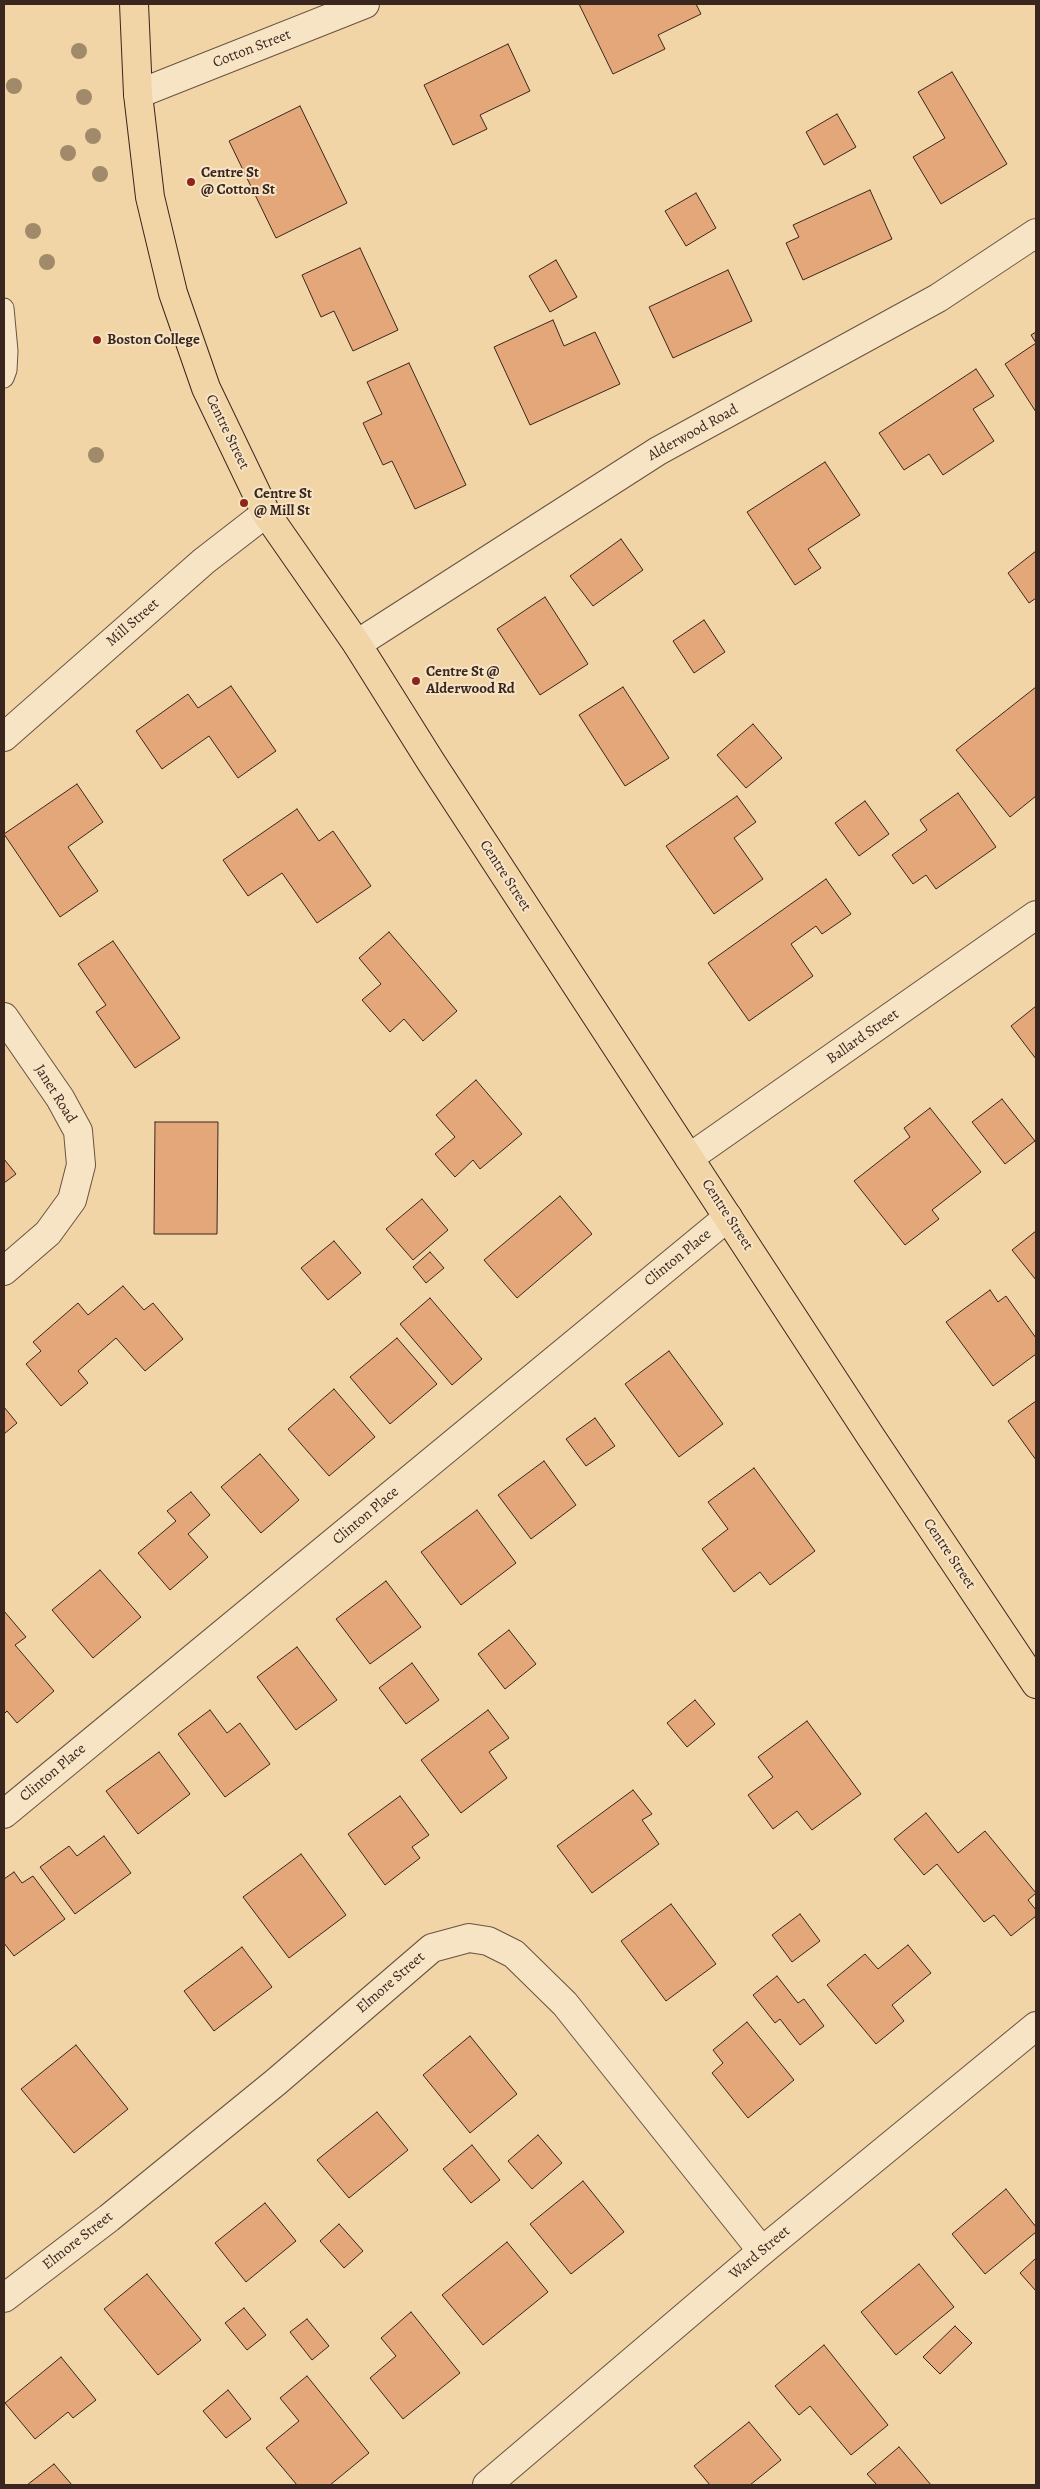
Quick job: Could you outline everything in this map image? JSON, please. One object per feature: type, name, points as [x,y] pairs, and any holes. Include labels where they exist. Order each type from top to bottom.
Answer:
[{"type":"main road","name":"Centre Street","points":[[134,4],[138,94],[150,197],[173,293],[206,388],[266,513],[357,644],[431,762],[871,1437],[1036,1684]]},
{"type":"street","name":"Cotton Street","points":[[138,94],[365,4]]},
{"type":"street","name":"Alderwood Road","points":[[357,644],[658,451],[938,298],[1036,233]]},
{"type":"street","name":"Mill Street","points":[[4,737],[204,561],[266,513]]},
{"type":"street","name":"Ballard Street","points":[[689,1158],[1036,915]]},
{"type":"street","name":"Janet Road","points":[[4,1017],[60,1098],[78,1131],[80,1165],[72,1200],[48,1233],[4,1271]]},
{"type":"street","name":"Clinton Place","points":[[4,1814],[728,1217]]},
{"type":"street","name":"Elmore Street","points":[[4,2298],[108,2218],[276,2082],[432,1948],[469,1938],[488,1942],[514,1954],[565,2004],[762,2251]]},
{"type":"street","name":"Ward Street","points":[[487,2485],[762,2251],[1036,2026]]},
{"type":"lane","points":[[4,308],[8,351],[5,373]]},
{"type":"building","points":[[579,4],[696,4],[701,14],[658,35],[665,49],[613,74]]},
{"type":"building","points":[[508,44],[530,91],[480,115],[487,129],[453,145],[424,85]]},
{"type":"building","points":[[952,72],[1007,164],[941,204],[913,157],[945,138],[918,92]]},
{"type":"building","points":[[300,106],[347,203],[276,238],[229,141]]},
{"type":"building","points":[[837,114],[856,147],[824,165],[806,132]]},
{"type":"building","points":[[870,190],[892,239],[803,280],[786,243],[799,237],[793,225]]},
{"type":"building","points":[[696,193],[716,228],[686,246],[665,211]]},
{"type":"building","points":[[360,248],[398,330],[353,351],[334,311],[321,317],[302,275]]},
{"type":"building","points":[[556,260],[577,297],[550,312],[529,276]]},
{"type":"building","points":[[728,270],[752,321],[673,358],[649,307]]},
{"type":"building","points":[[553,320],[564,346],[595,332],[620,384],[530,425],[494,347]]},
{"type":"building","points":[[1036,332],[1036,343],[1031,335]]},
{"type":"building","points":[[1036,343],[1036,412],[1005,364]]},
{"type":"building","points":[[409,363],[466,485],[415,509],[392,461],[383,465],[363,423],[382,414],[367,382]]},
{"type":"building","points":[[976,369],[994,396],[973,409],[994,441],[943,475],[929,454],[904,470],[879,433]]},
{"type":"building","points":[[825,462],[860,515],[808,549],[821,568],[795,585],[747,512]]},
{"type":"building","points":[[621,539],[643,570],[593,606],[570,576]]},
{"type":"building","points":[[1036,551],[1036,598],[1029,603],[1008,573]]},
{"type":"building","points":[[545,597],[588,664],[540,695],[497,629]]},
{"type":"building","points":[[704,620],[725,652],[694,673],[673,641]]},
{"type":"building","points":[[231,686],[276,751],[238,778],[209,736],[162,769],[136,731],[188,694],[198,708]]},
{"type":"building","points":[[623,687],[669,758],[625,786],[579,715]]},
{"type":"building","points":[[1036,687],[1036,796],[1010,817],[956,750]]},
{"type":"building","points":[[753,724],[782,758],[746,788],[717,755]]},
{"type":"building","points":[[77,784],[103,822],[68,847],[98,891],[60,917],[4,834]]},
{"type":"building","points":[[958,793],[996,847],[936,889],[926,875],[913,884],[892,855],[927,830],[920,820]]},
{"type":"building","points":[[737,796],[756,822],[734,838],[763,879],[714,914],[666,846]]},
{"type":"building","points":[[865,801],[889,834],[859,856],[835,823]]},
{"type":"building","points":[[297,809],[319,841],[333,831],[371,886],[317,923],[282,873],[248,896],[223,860]]},
{"type":"building","points":[[826,879],[851,914],[822,934],[816,926],[791,944],[813,976],[749,1021],[708,963]]},
{"type":"building","points":[[389,932],[457,1011],[423,1041],[404,1019],[390,1032],[362,1000],[381,984],[359,958]]},
{"type":"building","points":[[113,941],[180,1038],[135,1068],[96,1012],[106,1005],[78,964]]},
{"type":"building","points":[[1036,1006],[1036,1059],[1011,1026]]},
{"type":"building","points":[[476,1080],[522,1134],[480,1169],[473,1160],[455,1177],[435,1154],[455,1137],[436,1115]]},
{"type":"building","points":[[1002,1099],[1035,1141],[1005,1164],[972,1122]]},
{"type":"building","points":[[930,1108],[981,1172],[932,1210],[939,1219],[905,1245],[854,1181],[910,1137],[904,1128]]},
{"type":"building","points":[[155,1122],[218,1122],[217,1234],[154,1234]]},
{"type":"building","points":[[4,1159],[16,1174],[4,1183]]},
{"type":"building","points":[[560,1196],[592,1234],[517,1298],[484,1260]]},
{"type":"building","points":[[422,1199],[448,1230],[413,1260],[386,1229]]},
{"type":"building","points":[[1036,1231],[1036,1280],[1012,1250]]},
{"type":"building","points":[[334,1241],[361,1273],[328,1300],[301,1268]]},
{"type":"building","points":[[430,1252],[444,1268],[426,1283],[413,1267]]},
{"type":"building","points":[[123,1286],[144,1310],[153,1303],[183,1339],[145,1371],[116,1338],[78,1371],[88,1383],[61,1406],[26,1364],[41,1351],[33,1342],[78,1303],[88,1315]]},
{"type":"building","points":[[990,1290],[998,1302],[1006,1296],[1036,1338],[1036,1354],[993,1386],[946,1322]]},
{"type":"building","points":[[430,1298],[482,1359],[452,1385],[400,1324]]},
{"type":"building","points":[[397,1338],[437,1384],[390,1424],[350,1377]]},
{"type":"building","points":[[669,1351],[723,1424],[679,1457],[625,1384]]},
{"type":"building","points":[[334,1389],[375,1437],[329,1476],[288,1429]]},
{"type":"building","points":[[1036,1401],[1036,1460],[1008,1421]]},
{"type":"building","points":[[4,1407],[17,1423],[4,1434]]},
{"type":"building","points":[[595,1418],[615,1446],[586,1466],[566,1439]]},
{"type":"building","points":[[260,1454],[299,1500],[261,1533],[221,1487]]},
{"type":"building","points":[[544,1461],[576,1505],[531,1539],[498,1495]]},
{"type":"building","points":[[754,1468],[815,1551],[770,1585],[760,1572],[734,1592],[702,1549],[728,1529],[708,1502]]},
{"type":"building","points":[[191,1492],[210,1515],[188,1534],[208,1557],[170,1590],[138,1553],[176,1521],[167,1511]]},
{"type":"building","points":[[477,1510],[516,1563],[461,1605],[421,1552]]},
{"type":"building","points":[[100,1570],[141,1617],[93,1658],[52,1610]]},
{"type":"building","points":[[386,1581],[421,1627],[370,1664],[336,1619]]},
{"type":"building","points":[[4,1611],[26,1637],[15,1645],[54,1691],[17,1723],[7,1711],[4,1714]]},
{"type":"building","points":[[509,1630],[536,1664],[505,1689],[478,1654]]},
{"type":"building","points":[[297,1647],[337,1700],[296,1730],[257,1677]]},
{"type":"building","points":[[412,1663],[439,1700],[406,1724],[379,1688]]},
{"type":"building","points":[[695,1700],[715,1724],[687,1747],[667,1723]]},
{"type":"building","points":[[210,1710],[227,1733],[240,1723],[270,1764],[225,1797],[178,1734]]},
{"type":"building","points":[[488,1710],[509,1738],[489,1752],[507,1778],[461,1813],[421,1760]]},
{"type":"building","points":[[807,1721],[861,1794],[812,1830],[797,1811],[773,1829],[748,1795],[773,1777],[758,1757]]},
{"type":"building","points":[[159,1752],[190,1794],[138,1834],[106,1791]]},
{"type":"building","points":[[633,1790],[652,1814],[642,1820],[659,1844],[592,1893],[557,1846]]},
{"type":"building","points":[[400,1796],[429,1835],[412,1847],[420,1858],[385,1885],[348,1834]]},
{"type":"building","points":[[926,1813],[958,1853],[985,1831],[1036,1893],[1028,1900],[1036,1910],[1036,1916],[1011,1936],[994,1915],[984,1922],[937,1864],[924,1875],[894,1839]]},
{"type":"building","points":[[104,1836],[131,1873],[75,1914],[40,1867],[69,1846],[77,1856]]},
{"type":"building","points":[[301,1854],[346,1915],[289,1958],[243,1897]]},
{"type":"building","points":[[14,1872],[22,1883],[33,1876],[65,1919],[14,1956],[4,1943],[4,1879]]},
{"type":"building","points":[[671,1904],[716,1964],[666,2001],[621,1941]]},
{"type":"building","points":[[800,1914],[820,1941],[792,1962],[772,1935]]},
{"type":"building","points":[[908,1945],[931,1973],[892,2005],[904,2021],[876,2044],[827,1985],[865,1954],[878,1969]]},
{"type":"building","points":[[242,1947],[272,1987],[214,2031],[184,1991]]},
{"type":"building","points":[[777,1976],[798,2003],[804,1999],[824,2026],[800,2045],[780,2019],[775,2023],[753,1995]]},
{"type":"building","points":[[747,2022],[794,2080],[748,2118],[712,2073],[723,2063],[713,2050]]},
{"type":"building","points":[[470,2036],[517,2094],[470,2133],[423,2075]]},
{"type":"building","points":[[76,2045],[128,2109],[74,2153],[21,2089]]},
{"type":"building","points":[[377,2112],[408,2150],[349,2198],[317,2160]]},
{"type":"building","points":[[538,2135],[562,2163],[532,2189],[508,2161]]},
{"type":"building","points":[[472,2145],[500,2180],[471,2203],[443,2169]]},
{"type":"building","points":[[583,2181],[624,2232],[571,2274],[530,2224]]},
{"type":"building","points":[[1006,2189],[1036,2227],[1036,2232],[985,2274],[952,2234]]},
{"type":"building","points":[[265,2203],[296,2241],[246,2282],[215,2243]]},
{"type":"building","points":[[339,2224],[363,2251],[344,2268],[320,2241]]},
{"type":"building","points":[[507,2242],[548,2292],[483,2345],[442,2295]]},
{"type":"building","points":[[1036,2258],[1036,2291],[1020,2273]]},
{"type":"building","points":[[919,2264],[954,2307],[896,2355],[861,2312]]},
{"type":"building","points":[[147,2274],[201,2340],[158,2375],[104,2309]]},
{"type":"building","points":[[244,2308],[266,2335],[247,2350],[225,2323]]},
{"type":"building","points":[[411,2312],[460,2373],[403,2419],[370,2378],[396,2356],[381,2338]]},
{"type":"building","points":[[307,2319],[329,2346],[312,2360],[290,2332]]},
{"type":"building","points":[[955,2326],[972,2343],[940,2374],[923,2357]]},
{"type":"building","points":[[824,2345],[888,2425],[851,2455],[810,2406],[799,2415],[775,2386]]},
{"type":"building","points":[[61,2357],[96,2400],[73,2418],[68,2412],[35,2439],[5,2403]]},
{"type":"building","points":[[307,2376],[369,2453],[330,2485],[297,2485],[266,2448],[299,2421],[280,2398]]},
{"type":"building","points":[[228,2390],[251,2419],[226,2438],[203,2411]]},
{"type":"building","points":[[749,2422],[781,2460],[750,2485],[710,2485],[694,2466]]},
{"type":"building","points":[[899,2447],[931,2485],[877,2485],[867,2474]]},
{"type":"building","points":[[54,2464],[72,2485],[27,2485]]},
{"type":"place","name":"Centre St @ Cotton St","points":[[191,182]]},
{"type":"place","name":"Boston College","points":[[97,340]]},
{"type":"place","name":"Centre St @ Mill St","points":[[244,503]]},
{"type":"place","name":"Centre St @ Alderwood Rd","points":[[416,681]]}]
